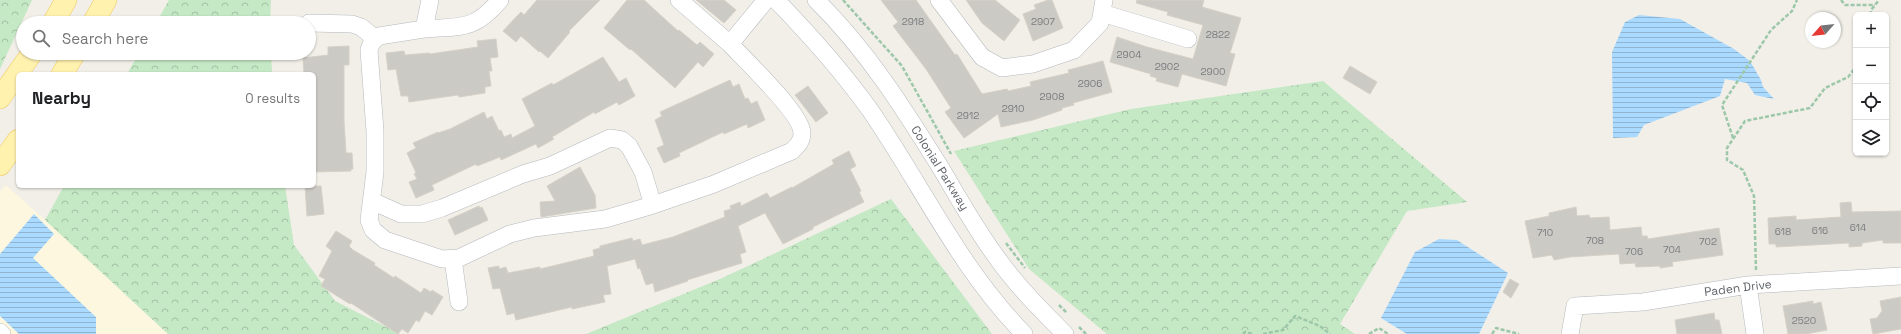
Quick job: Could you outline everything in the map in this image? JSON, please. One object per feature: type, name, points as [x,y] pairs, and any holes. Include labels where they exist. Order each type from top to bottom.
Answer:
[{"type":"main road","points":[[57,16],[66,0]]},
{"type":"main road","points":[[97,16],[106,0]]},
{"type":"main road","points":[[18,72],[27,60]]},
{"type":"main road","points":[[63,72],[71,60]]},
{"type":"main road","points":[[0,98],[16,76]]},
{"type":"main road","points":[[0,165],[16,143]]},
{"type":"street","points":[[424,29],[430,0]]},
{"type":"street","points":[[500,0],[480,20],[467,27],[398,32],[379,36],[372,42],[369,50],[375,131],[375,172],[369,220],[373,230],[385,240],[442,259],[459,258],[510,234],[534,228],[605,219],[653,205],[721,181],[792,151],[801,143],[802,131],[796,118],[770,86],[730,44],[679,0]]},
{"type":"street","points":[[730,44],[766,0]]},
{"type":"street","points":[[776,0],[844,76],[870,111],[978,281],[1024,334]]},
{"type":"street","name":"Colonial Parkway","points":[[816,0],[858,46],[889,87],[976,227],[1000,262],[1034,302],[1071,329]]},
{"type":"street","points":[[939,0],[982,57],[1002,68],[1033,64],[1074,50],[1100,23],[1103,6],[1188,39]]},
{"type":"street","points":[[316,23],[352,24],[361,27],[376,39]]},
{"type":"street","points":[[372,201],[402,214],[422,214],[442,208],[523,174],[550,166],[610,138],[622,140],[629,146],[643,172],[653,205]]},
{"type":"street","points":[[453,259],[459,302]]},
{"type":"street","name":"Paden Drive","points":[[1570,334],[1575,306],[1643,302],[1752,285],[1901,276]]},
{"type":"street","points":[[1752,285],[1755,334]]},
{"type":"path","points":[[843,0],[902,66],[951,155]]},
{"type":"path","points":[[1733,138],[1722,106],[1771,30],[1792,11],[1797,0]]},
{"type":"path","points":[[1841,0],[1845,5],[1875,5]]},
{"type":"path","points":[[1871,12],[1878,0]]},
{"type":"path","points":[[1752,285],[1754,196],[1743,170],[1728,160],[1727,148],[1745,121],[1810,108],[1825,88],[1848,77],[1853,71]]},
{"type":"path","points":[[1004,240],[1026,269]]},
{"type":"path","points":[[1053,301],[1068,314]]},
{"type":"path","points":[[1263,334],[1283,330],[1295,316],[1320,326],[1330,334]]},
{"type":"path","points":[[1369,334],[1379,328],[1388,334]]},
{"type":"path","points":[[1492,334],[1496,328],[1519,334]]},
{"type":"path","points":[[1071,329],[1086,334]]},
{"type":"path","points":[[1243,334],[1245,332],[1253,334]]},
{"type":"shaded area","points":[[6,185],[168,334],[0,334],[0,191]]},
{"type":"green space","points":[[0,0],[32,0],[25,16],[16,16],[16,34],[0,69]]},
{"type":"green space","points":[[169,0],[271,0],[270,16],[160,16]]},
{"type":"green space","points":[[135,60],[271,60],[272,72],[128,72]]},
{"type":"green space","points":[[1323,81],[1467,202],[1407,211],[1340,324],[1355,334],[1107,334],[1029,269],[954,151],[1131,109]]},
{"type":"green space","points":[[63,188],[285,188],[294,245],[335,301],[400,334],[168,334],[45,220]]},
{"type":"green space","points":[[891,199],[992,334],[586,334],[720,279]]},
{"type":"water","points":[[1639,15],[1680,19],[1734,49],[1750,61],[1761,80],[1763,87],[1774,99],[1755,95],[1747,83],[1725,79],[1720,96],[1644,125],[1637,137],[1613,138],[1612,52],[1625,22]]},
{"type":"water","points":[[34,214],[54,234],[33,258],[96,317],[96,334],[19,334],[0,316],[0,254]]},
{"type":"water","points":[[1439,239],[1457,240],[1508,273],[1479,334],[1407,334],[1381,318],[1415,252]]},
{"type":"building","points":[[537,0],[600,0],[569,31],[570,32],[548,58],[521,36],[516,42],[503,31],[521,12],[524,15]]},
{"type":"building","points":[[627,0],[644,0],[678,31],[679,30],[697,45],[700,42],[714,54],[703,67],[698,62],[675,88],[631,49],[630,50],[604,28]]},
{"type":"building","points":[[696,0],[724,0],[736,10],[724,23]]},
{"type":"building","points":[[881,0],[916,0],[955,55],[957,54],[982,94],[1007,89],[1008,91],[1031,86],[1030,82],[1069,73],[1068,70],[1103,61],[1112,92],[1073,103],[1074,105],[1062,108],[1062,110],[1033,120],[1001,127],[998,114],[964,138],[945,112],[951,108],[926,69],[893,26],[898,22]]},
{"type":"building","points":[[966,0],[995,0],[1020,20],[1004,41],[982,23]]},
{"type":"building","points":[[1052,0],[1063,28],[1033,41],[1023,14],[1036,9],[1034,5]]},
{"type":"building","points":[[1137,0],[1204,0],[1202,7],[1241,18],[1230,53],[1235,54],[1226,86],[1182,74],[1178,87],[1156,81],[1157,78],[1150,76],[1151,74],[1110,62],[1117,37],[1147,47],[1193,59],[1203,25],[1167,15],[1168,12],[1136,3]]},
{"type":"building","points":[[496,39],[498,57],[490,58],[492,71],[489,71],[491,86],[485,87],[485,93],[409,102],[408,96],[401,96],[396,69],[388,70],[386,53],[404,51],[405,55],[430,54],[478,47],[477,41]]},
{"type":"building","points":[[349,46],[349,65],[344,65],[344,121],[346,153],[352,153],[353,169],[351,169],[351,171],[316,172],[316,72],[304,72],[303,60],[316,60],[316,56],[328,55],[328,47]]},
{"type":"building","points":[[603,57],[619,82],[626,78],[635,96],[619,105],[617,102],[595,114],[594,112],[552,137],[554,139],[538,148],[536,144],[501,160],[500,157],[477,166],[476,164],[432,185],[434,190],[416,198],[409,182],[417,179],[414,174],[416,173],[407,153],[416,148],[413,143],[438,132],[450,129],[484,112],[487,119],[492,116],[499,131],[501,130],[504,137],[511,134],[512,138],[535,126],[522,99],[552,83],[553,85]]},
{"type":"building","points":[[1350,66],[1377,82],[1370,94],[1343,78]]},
{"type":"building","points":[[730,80],[733,87],[739,84],[745,99],[748,98],[751,104],[757,101],[765,120],[748,128],[747,124],[724,134],[723,132],[679,153],[680,156],[664,163],[657,148],[664,145],[655,120],[662,116],[660,112]]},
{"type":"building","points":[[808,86],[828,113],[816,122],[795,95]]},
{"type":"building","points":[[849,151],[856,166],[850,169],[861,191],[859,192],[864,202],[813,227],[813,229],[783,244],[765,213],[738,226],[746,252],[740,254],[742,263],[687,280],[688,281],[655,292],[653,283],[646,285],[635,259],[607,266],[611,294],[603,295],[605,302],[572,309],[572,307],[516,320],[514,313],[507,315],[500,288],[493,289],[488,268],[499,266],[499,269],[506,267],[508,273],[540,267],[540,269],[594,256],[593,250],[600,248],[600,246],[632,238],[633,241],[640,239],[642,245],[673,237],[725,217],[724,211],[731,209],[730,206],[740,202],[741,206],[767,193],[770,198],[792,188],[834,164],[832,160]]},
{"type":"building","points":[[580,167],[595,195],[596,208],[541,217],[540,202],[555,201],[547,186]]},
{"type":"building","points":[[316,186],[321,186],[324,214],[307,216],[305,188],[316,188]]},
{"type":"building","points":[[1851,202],[1852,212],[1901,211],[1901,243],[1883,243],[1883,240],[1862,243],[1862,246],[1849,247],[1849,243],[1776,247],[1776,244],[1769,244],[1768,218],[1796,216],[1796,220],[1841,217],[1840,203]]},
{"type":"building","points":[[479,206],[480,208],[482,207],[488,220],[455,235],[448,220]]},
{"type":"building","points":[[1576,207],[1577,216],[1589,215],[1590,218],[1609,217],[1610,230],[1641,227],[1642,236],[1647,236],[1648,239],[1719,228],[1723,255],[1672,262],[1673,266],[1660,268],[1660,266],[1636,267],[1635,263],[1620,264],[1619,254],[1570,257],[1554,260],[1552,255],[1533,258],[1525,221],[1549,216],[1549,213]]},
{"type":"building","points":[[336,231],[352,241],[349,246],[353,250],[375,263],[374,265],[394,278],[395,276],[421,293],[424,288],[431,292],[432,290],[443,297],[432,315],[425,311],[419,322],[416,320],[408,333],[402,329],[398,334],[351,303],[350,304],[321,286],[325,279],[319,276],[332,251],[326,246]]},
{"type":"building","points":[[1510,279],[1519,284],[1511,298],[1503,292]]},
{"type":"building","points":[[1901,297],[1901,329],[1873,334],[1870,319],[1877,318],[1882,311],[1880,301]]},
{"type":"building","points":[[1813,301],[1813,304],[1821,302],[1827,330],[1806,334],[1788,334],[1783,306]]},
{"type":"building","points":[[1714,313],[1715,320],[1719,320],[1722,334],[1677,334],[1675,320]]}]
